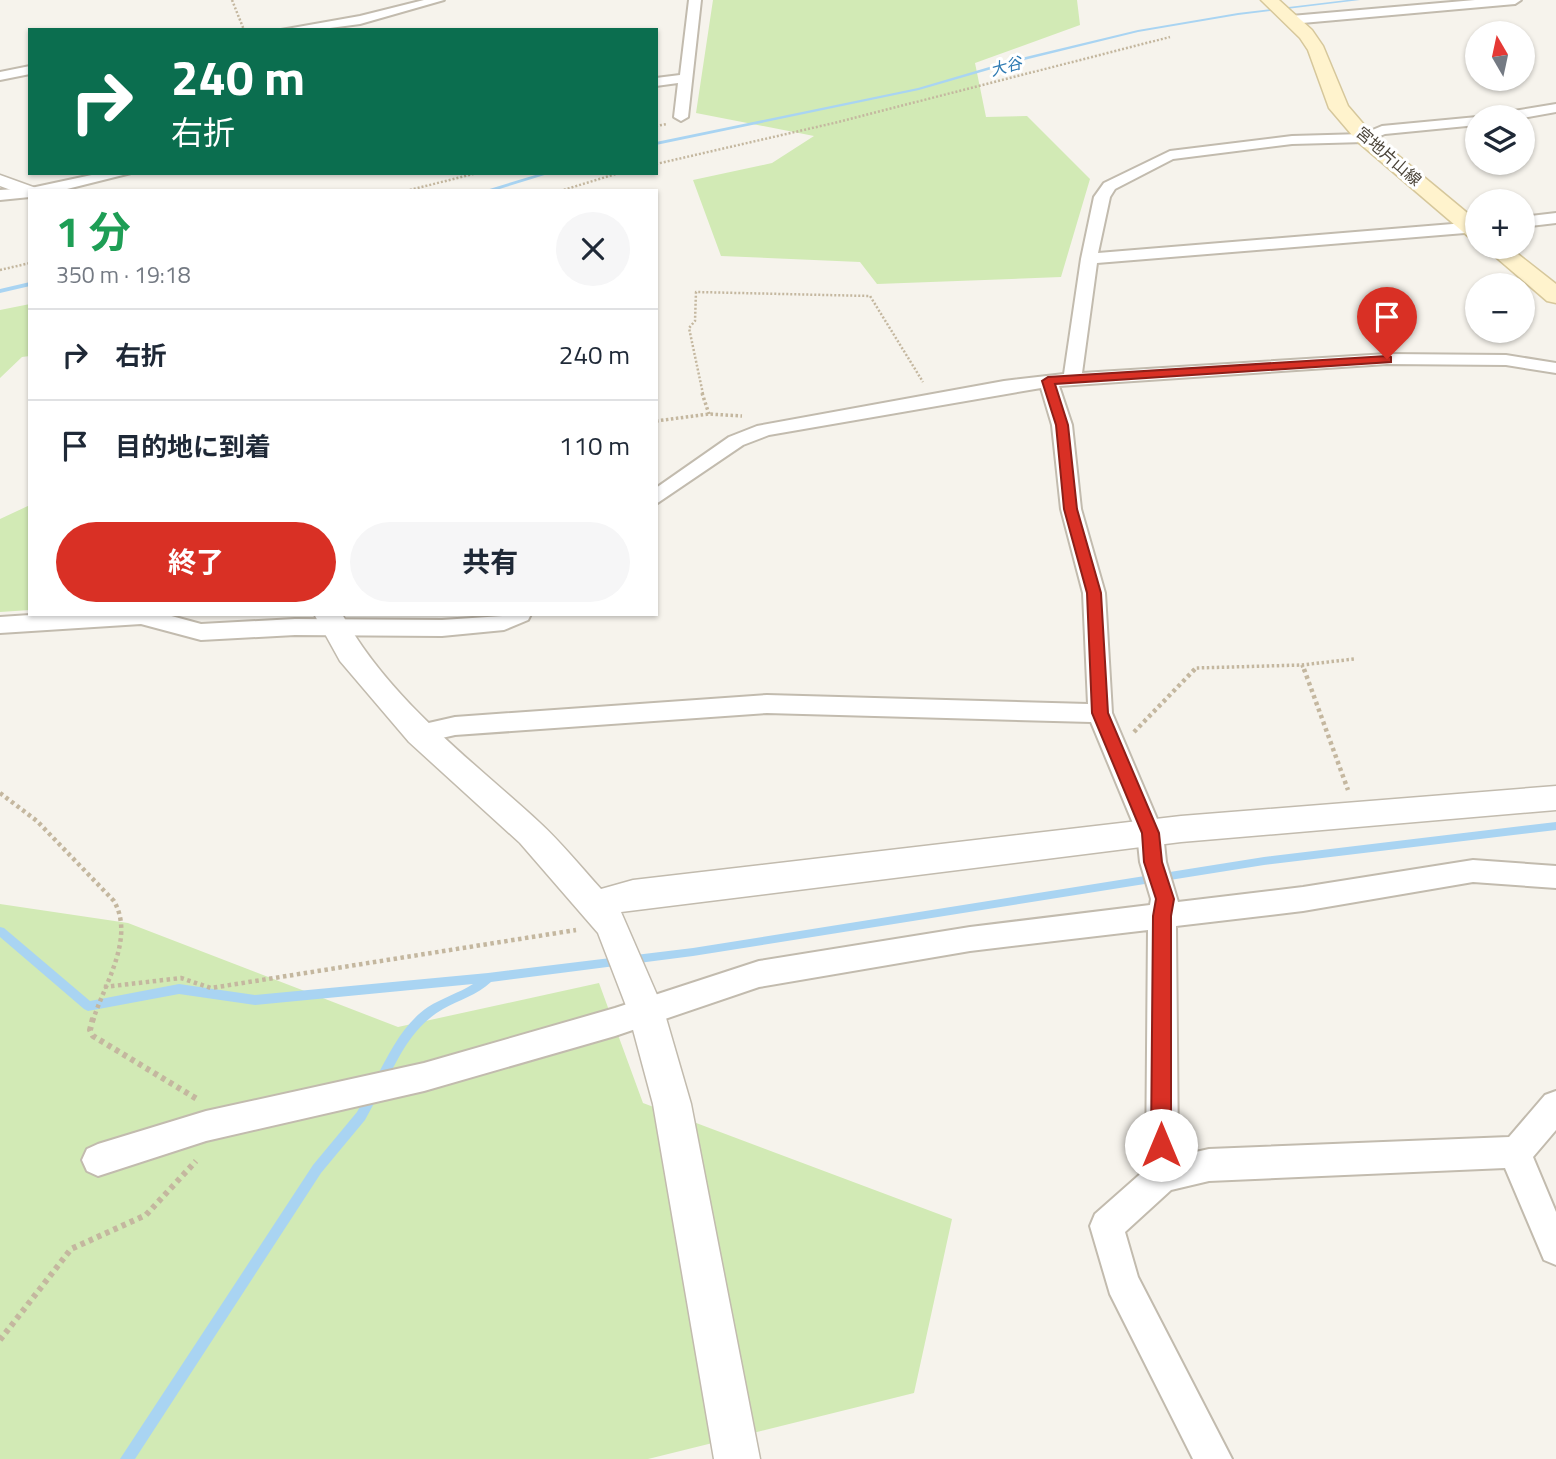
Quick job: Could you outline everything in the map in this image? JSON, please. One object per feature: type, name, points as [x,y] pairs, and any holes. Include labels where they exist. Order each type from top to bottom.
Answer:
[{"type":"main road","name":"宮地片山線","points":[[1280,10],[1306,34],[1317,50],[1339,108],[1365,138],[1465,220]]},
{"type":"main road","points":[[1510,259],[1556,296]]},
{"type":"street","points":[[301,28],[360,20],[438,0]]},
{"type":"street","points":[[681,117],[695,0]]},
{"type":"street","points":[[1280,10],[1515,0]]},
{"type":"street","points":[[0,76],[28,70]]},
{"type":"street","points":[[658,82],[687,78]]},
{"type":"street","points":[[1535,111],[1556,108]]},
{"type":"street","points":[[1072,379],[1089,259],[1102,197],[1109,186],[1163,156],[1292,140],[1365,138],[1382,130],[1465,122]]},
{"type":"street","points":[[46,189],[114,175]]},
{"type":"street","points":[[0,180],[28,191]]},
{"type":"street","points":[[0,195],[28,192]]},
{"type":"street","points":[[1535,220],[1556,218]]},
{"type":"street","points":[[1089,259],[1465,229]]},
{"type":"street","points":[[658,497],[736,441],[784,427],[1048,381],[1387,359],[1506,360],[1556,368]]},
{"type":"street","points":[[1048,381],[1062,425],[1070,509],[1094,593],[1100,713],[1150,833],[1153,862],[1165,899],[1162,916],[1162,1177]]},
{"type":"street","points":[[0,625],[141,616],[201,632],[295,627],[332,622],[442,628],[504,622],[516,616]]},
{"type":"street","points":[[332,622],[350,654],[420,734],[531,834],[604,915],[646,1011],[672,1104],[737,1459]]},
{"type":"street","points":[[420,734],[455,726],[767,704],[1100,713]]},
{"type":"street","points":[[604,915],[633,894],[1150,833],[1357,813],[1556,798]]},
{"type":"street","points":[[98,1160],[206,1126],[424,1077],[760,974],[970,939],[1303,899],[1473,871],[1505,871],[1556,877]]},
{"type":"street","points":[[1516,1153],[1556,1107]]},
{"type":"street","points":[[1213,1459],[1122,1282],[1107,1226],[1162,1177],[1209,1166],[1478,1152],[1516,1153]]},
{"type":"street","points":[[1516,1153],[1556,1248]]},
{"type":"path","points":[[232,0],[243,28]]},
{"type":"path","points":[[658,164],[834,123],[1170,37]]},
{"type":"path","points":[[414,189],[469,175]]},
{"type":"path","points":[[567,189],[612,175]]},
{"type":"path","points":[[0,270],[28,263]]},
{"type":"path","points":[[709,414],[697,375],[689,328],[695,321],[696,292],[870,296],[933,399]]},
{"type":"path","points":[[658,421],[709,414],[748,416],[784,427]]},
{"type":"path","points":[[1115,754],[1195,668],[1302,665],[1354,659]]},
{"type":"path","points":[[1302,665],[1357,813]]},
{"type":"path","points":[[0,793],[37,821],[114,901],[123,917],[122,938],[90,1030],[93,1036],[233,1121]]},
{"type":"path","points":[[104,987],[181,978],[211,988],[604,915]]},
{"type":"path","points":[[0,1340],[71,1249],[146,1215],[198,1158]]},
{"type":"green space","points":[[713,0],[1077,0],[1080,25],[975,63],[986,117],[1027,116],[1090,179],[1061,277],[877,284],[860,262],[721,256],[693,180],[772,163],[814,136],[696,113]]},
{"type":"green space","points":[[28,304],[28,356],[22,357],[0,378],[0,310]]},
{"type":"green space","points":[[28,506],[28,610],[0,612],[0,519]]},
{"type":"green space","points":[[0,904],[128,923],[398,1027],[599,983],[643,1103],[952,1219],[914,1393],[648,1459],[0,1459]]},
{"type":"waterway","name":"大谷","points":[[658,144],[919,89],[1015,61],[1138,31],[1238,14],[1358,0]]},
{"type":"waterway","name":"大谷","points":[[493,189],[542,175]]},
{"type":"waterway","name":"大谷","points":[[0,291],[28,284]]},
{"type":"waterway","points":[[488,978],[693,952],[1264,861],[1556,826]]},
{"type":"waterway","points":[[0,931],[88,1006],[179,989],[255,1000],[488,978]]},
{"type":"waterway","points":[[380,1082],[401,1043],[422,1018],[488,978]]},
{"type":"waterway","points":[[127,1459],[317,1169],[361,1116],[373,1094]]},
{"type":"route","points":[[1161,1145],[1162,916],[1165,899],[1153,862],[1150,833],[1100,713],[1094,593],[1070,509],[1062,425],[1048,381],[1387,359]]}]
